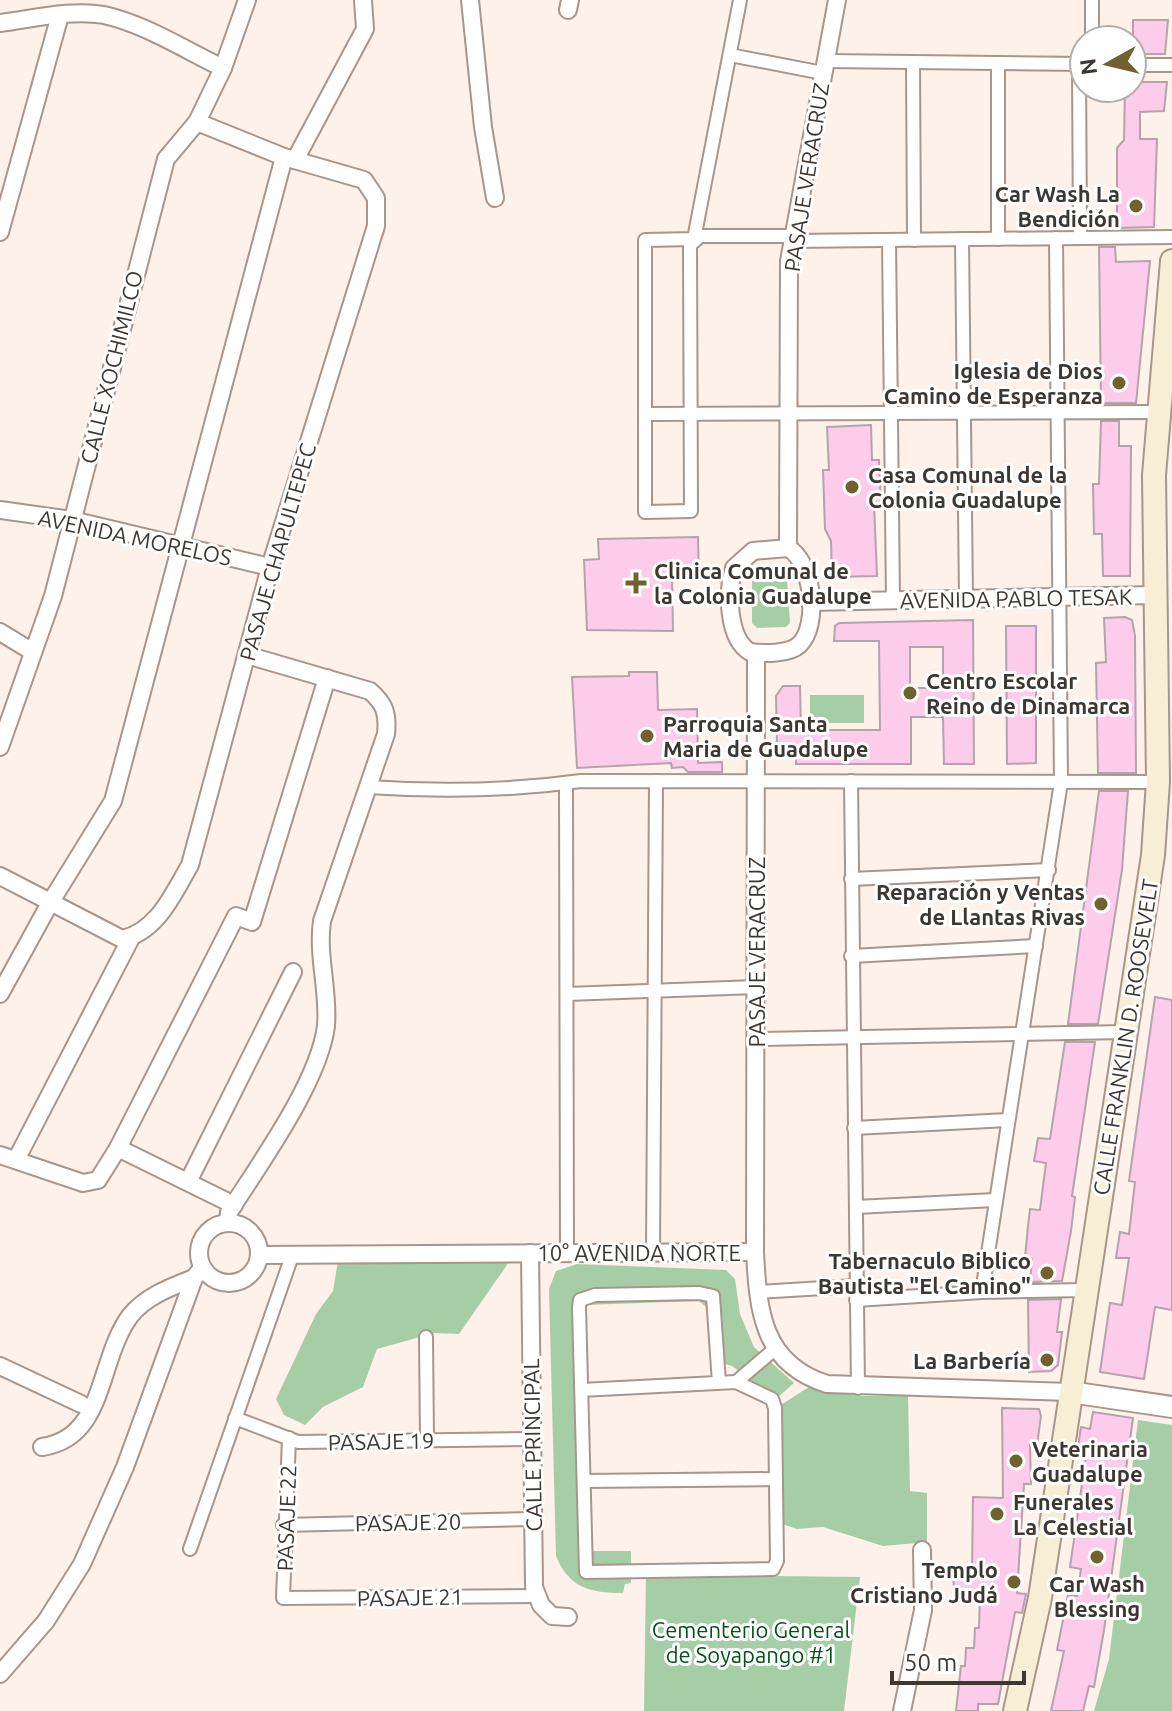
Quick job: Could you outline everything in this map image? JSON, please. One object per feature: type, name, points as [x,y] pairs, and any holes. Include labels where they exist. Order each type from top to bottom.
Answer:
[{"type":"main road","name":"CALLE FRANKLIN D. ROOSEVELT","points":[[1015,1711],[1040,1598],[1153,855],[1164,591],[1154,475],[1172,261]]},
{"type":"street","name":"CALLE XOCHIMILCO","points":[[0,746],[53,596],[166,159],[197,122],[223,68],[247,0]]},
{"type":"street","points":[[0,994],[50,903],[113,801],[290,158],[365,29],[363,0]]},
{"type":"street","points":[[470,0],[481,114],[495,198]]},
{"type":"street","points":[[740,0],[694,239],[688,255],[691,511],[645,512],[645,240],[694,239],[792,238],[914,240],[1172,237]]},
{"type":"street","name":"PASAJE VERACRUZ","points":[[788,548],[792,238],[837,0]]},
{"type":"street","points":[[1092,0],[1092,24]]},
{"type":"street","points":[[0,232],[60,15]]},
{"type":"street","points":[[0,23],[60,15],[103,15],[223,68]]},
{"type":"street","points":[[730,55],[824,67],[913,62],[1068,64]]},
{"type":"street","points":[[913,62],[914,240]]},
{"type":"street","points":[[998,63],[998,239]]},
{"type":"street","points":[[1148,65],[1172,65]]},
{"type":"street","points":[[1080,238],[1081,104]]},
{"type":"street","name":"PASAJE CHAPULTEPEC","points":[[131,938],[147,929],[166,906],[190,865],[270,567],[376,226],[376,198],[364,180],[290,158],[197,122]]},
{"type":"street","points":[[982,1292],[1061,782],[1056,238]]},
{"type":"street","points":[[962,239],[966,599]]},
{"type":"street","points":[[889,240],[893,600]]},
{"type":"street","points":[[645,414],[1159,412]]},
{"type":"street","name":"AVENIDA MORELOS","points":[[0,510],[72,520],[270,567]]},
{"type":"street","points":[[788,548],[797,553],[805,566],[810,602],[809,628],[797,647],[756,653],[739,643],[734,630],[734,568],[753,551],[788,548]]},
{"type":"street","name":"AVENIDA PABLO TESAK","points":[[810,602],[1060,597],[1164,591]]},
{"type":"street","points":[[0,632],[33,652]]},
{"type":"street","name":"PASAJE VERACRUZ","points":[[755,1252],[756,653]]},
{"type":"street","points":[[228,1222],[234,1205],[306,1086],[321,1050],[326,1025],[319,941],[322,921],[386,734],[388,717],[383,703],[370,691],[247,655]]},
{"type":"street","points":[[131,938],[8,1158],[83,1183],[98,1180],[118,1148],[236,916],[252,922],[327,678]]},
{"type":"street","points":[[368,787],[446,792],[566,783],[656,781],[1158,782]]},
{"type":"street","points":[[653,1253],[652,990],[656,781]]},
{"type":"street","points":[[851,781],[858,1388]]},
{"type":"street","points":[[566,783],[567,1253]]},
{"type":"street","points":[[851,879],[1049,870]]},
{"type":"street","points":[[0,876],[109,935],[131,938]]},
{"type":"street","points":[[851,956],[1036,946]]},
{"type":"street","points":[[188,1182],[293,972]]},
{"type":"street","points":[[567,994],[756,987]]},
{"type":"street","points":[[756,1039],[1126,1032]]},
{"type":"street","points":[[854,1128],[1008,1120]]},
{"type":"street","points":[[118,1148],[234,1205]]},
{"type":"street","points":[[856,1207],[995,1200]]},
{"type":"street","points":[[0,1674],[46,1621],[82,1564],[125,1467],[198,1273],[201,1238],[217,1224],[228,1222],[239,1224],[252,1234],[260,1255],[251,1275],[232,1284],[221,1283],[198,1273]]},
{"type":"street","name":"10° AVENIDA NORTE","points":[[260,1255],[755,1252],[760,1316],[776,1348],[806,1378],[858,1388],[1070,1392]]},
{"type":"street","points":[[190,1549],[293,1253]]},
{"type":"street","name":"CALLE PRINCIPAL","points":[[530,1253],[532,1519],[536,1596]]},
{"type":"street","points":[[42,1447],[76,1436],[86,1423],[111,1354],[131,1315],[156,1294],[198,1273]]},
{"type":"street","points":[[757,1292],[856,1286]]},
{"type":"street","points":[[856,1300],[982,1292],[1085,1290]]},
{"type":"street","points":[[581,1390],[719,1383],[736,1382],[772,1399],[775,1408],[777,1561],[773,1569],[586,1572],[584,1481],[581,1390],[579,1307],[584,1296],[699,1293],[713,1296],[719,1383]]},
{"type":"street","points":[[426,1337],[427,1441]]},
{"type":"street","points":[[736,1382],[776,1348]]},
{"type":"street","points":[[0,1366],[81,1404]]},
{"type":"street","points":[[1070,1392],[1172,1407]]},
{"type":"street","name":"PASAJE 19","points":[[235,1418],[298,1442],[532,1439]]},
{"type":"street","name":"PASAJE 22","points":[[283,1598],[283,1525],[289,1438]]},
{"type":"street","points":[[584,1481],[776,1479]]},
{"type":"street","name":"PASAJE 20","points":[[283,1525],[532,1519]]},
{"type":"street","points":[[902,1711],[923,1610],[922,1550]]},
{"type":"street","points":[[536,1596],[552,1616],[568,1617]]},
{"type":"street","name":"PASAJE 21","points":[[283,1598],[536,1596]]},
{"type":"green space","points":[[757,576],[787,577],[790,623],[786,627],[757,628],[752,623],[752,581]]},
{"type":"green space","points":[[810,695],[864,695],[864,723],[810,723]]},
{"type":"green space","points":[[338,1261],[509,1262],[459,1334],[434,1333],[377,1349],[363,1387],[323,1407],[305,1425],[284,1415],[276,1399],[316,1314],[333,1291]]},
{"type":"green space","points":[[577,1264],[726,1270],[735,1279],[740,1314],[754,1347],[794,1383],[776,1399],[732,1366],[715,1361],[712,1312],[699,1301],[584,1305],[591,1551],[631,1551],[631,1583],[625,1584],[623,1593],[591,1590],[574,1582],[556,1556],[549,1289],[556,1271]]},
{"type":"green space","points":[[809,1387],[858,1396],[908,1396],[910,1491],[927,1493],[927,1542],[883,1546],[823,1527],[797,1529],[782,1524],[779,1406]]},
{"type":"green space","points":[[1138,1420],[1172,1425],[1172,1711],[1094,1711],[1109,1659]]},
{"type":"green space","name":"Cementerio General de Soyapango #1","points":[[766,1571],[775,1576],[860,1577],[844,1711],[644,1711],[646,1573]]},
{"type":"building","points":[[1133,20],[1168,20],[1165,54],[1148,54],[1148,24],[1133,24]]},
{"type":"building","points":[[1148,82],[1167,82],[1164,111],[1140,112],[1140,139],[1157,139],[1154,227],[1117,228],[1117,148],[1124,140],[1125,104],[1148,104]]},
{"type":"building","points":[[1099,247],[1115,247],[1116,262],[1150,261],[1136,403],[1101,403]]},
{"type":"building","points":[[1101,421],[1119,421],[1119,446],[1131,446],[1130,576],[1103,576],[1102,534],[1094,534],[1093,484],[1099,484]]},
{"type":"building","name":"Casa Comunal de la Colonia Guadalupe","points":[[871,425],[872,460],[879,460],[881,504],[874,504],[877,576],[832,577],[831,541],[825,529],[823,470],[829,470],[827,427]]},
{"type":"building","name":"Clinica Comunal de la Colonia Guadalupe","points":[[698,537],[699,579],[672,579],[673,631],[587,630],[584,560],[599,559],[598,539]]},
{"type":"building","points":[[1125,617],[1132,620],[1135,636],[1136,773],[1098,773],[1096,663],[1106,662],[1104,618]]},
{"type":"building","points":[[973,620],[974,764],[944,764],[943,717],[911,717],[911,764],[796,764],[796,748],[777,748],[776,696],[783,686],[800,686],[801,730],[880,730],[879,641],[834,641],[835,626],[839,623]],"holes":[[[910,647],[943,647],[943,688],[910,688]]]},
{"type":"building","points":[[1006,626],[1036,626],[1036,763],[1007,764]]},
{"type":"building","points":[[629,672],[657,672],[658,710],[697,709],[698,763],[722,762],[722,772],[688,772],[683,767],[672,768],[671,763],[577,768],[572,677],[629,676]]},
{"type":"building","points":[[1099,791],[1128,791],[1122,870],[1098,1024],[1068,1024]]},
{"type":"building","points":[[1155,997],[1172,1000],[1172,1310],[1155,1307],[1144,1379],[1100,1372],[1110,1303],[1122,1305],[1129,1258],[1116,1258],[1120,1232],[1129,1234],[1135,1182],[1129,1181]]},
{"type":"building","points":[[1065,1042],[1095,1042],[1072,1196],[1075,1197],[1071,1231],[1062,1281],[1030,1282],[1032,1259],[1025,1258],[1030,1209],[1040,1210],[1046,1163],[1034,1161],[1038,1138],[1050,1139]]},
{"type":"building","points":[[1061,1299],[1057,1332],[1062,1332],[1058,1365],[1051,1371],[1029,1372],[1028,1300]]},
{"type":"building","points":[[1002,1408],[1039,1409],[1041,1416],[1037,1445],[1030,1445],[1031,1484],[1024,1484],[1017,1593],[1026,1594],[1022,1613],[1015,1612],[998,1704],[978,1704],[978,1711],[956,1711],[961,1666],[965,1666],[966,1648],[974,1648],[975,1628],[979,1628],[980,1591],[954,1591],[953,1571],[972,1571],[973,1497],[1003,1498]]},
{"type":"building","points":[[1093,1412],[1133,1418],[1104,1630],[1094,1687],[1089,1686],[1083,1711],[1051,1711],[1064,1651],[1057,1650],[1068,1595],[1077,1596],[1081,1569],[1070,1567],[1086,1456],[1077,1454],[1081,1427],[1090,1429]]},
{"type":"place","name":"Car Wash La Bendición","points":[[1136,206]]},
{"type":"place","name":"Iglesia de Dios Camino de Esperanza","points":[[1119,383]]},
{"type":"place","name":"Casa Comunal de la Colonia Guadalupe","points":[[852,487]]},
{"type":"place","name":"Clinica Comunal de la Colonia Guadalupe","points":[[636,583]]},
{"type":"place","name":"Centro Escolar Reino de Dinamarca","points":[[910,693]]},
{"type":"place","name":"Parroquia Santa Maria de Guadalupe","points":[[647,736]]},
{"type":"place","name":"Reparación y Ventas de Llantas Rivas","points":[[1101,904]]},
{"type":"place","name":"Tabernaculo Biblico Bautista \"El Camino\"","points":[[1047,1273]]},
{"type":"place","name":"La Barbería","points":[[1047,1360]]},
{"type":"place","name":"Veterinaria Guadalupe","points":[[1016,1461]]},
{"type":"place","name":"Funerales La Celestial","points":[[997,1514]]},
{"type":"place","name":"Car Wash Blessing","points":[[1097,1557]]},
{"type":"place","name":"Templo Cristiano Judá","points":[[1014,1582]]}]
